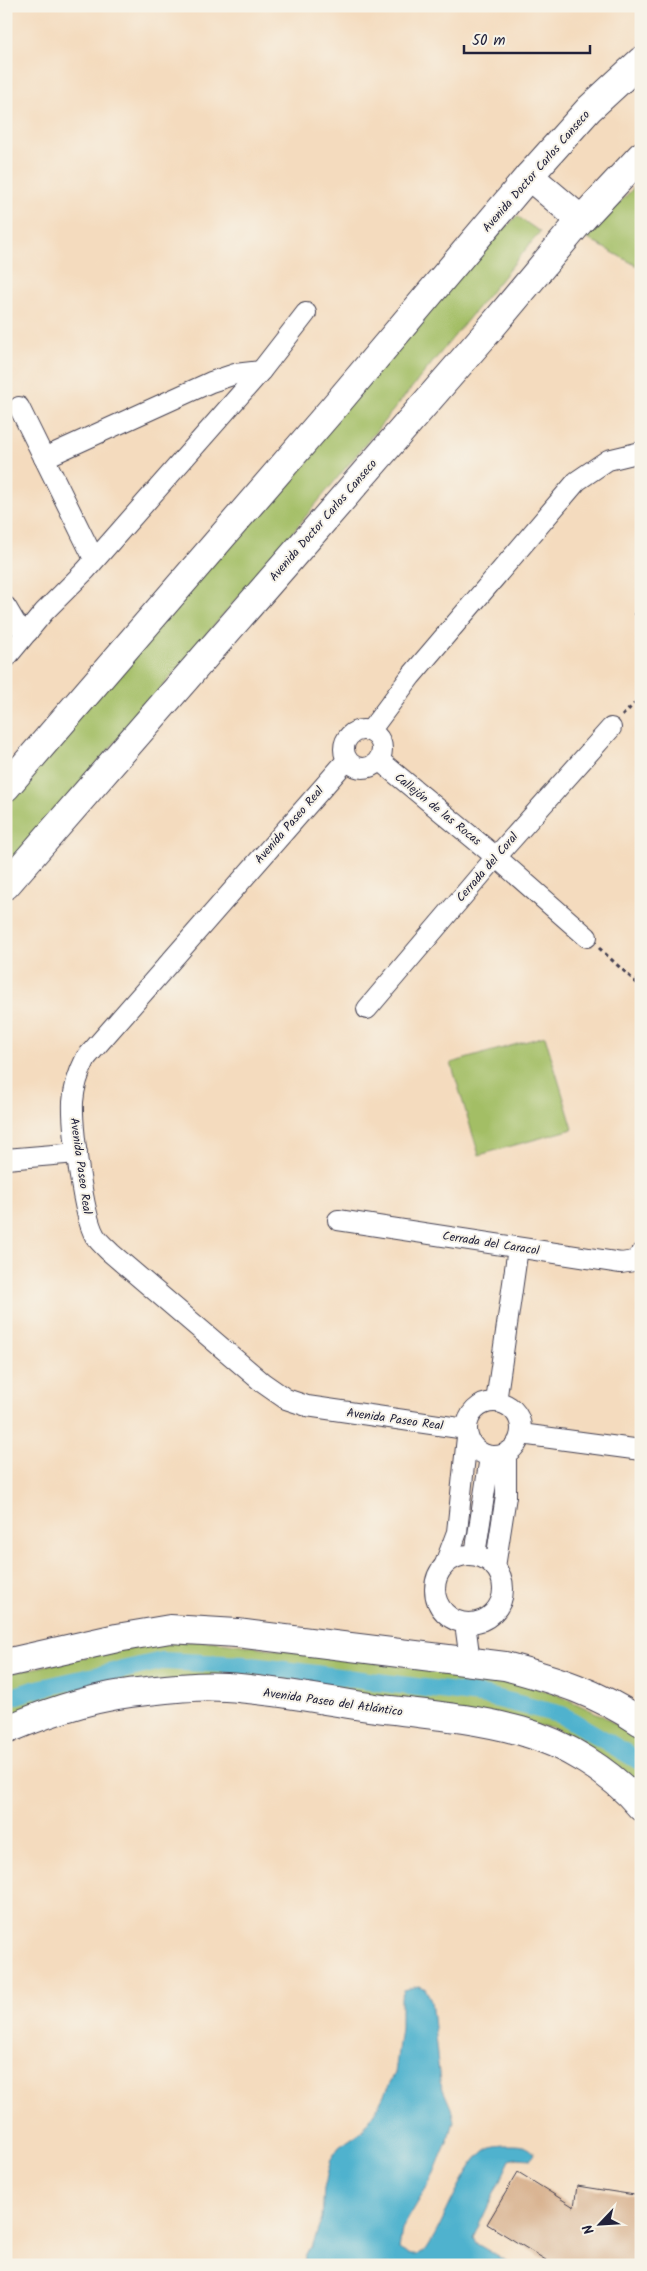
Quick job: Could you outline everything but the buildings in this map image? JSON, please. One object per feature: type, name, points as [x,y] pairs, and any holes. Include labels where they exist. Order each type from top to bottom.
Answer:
[{"type":"main road","name":"Avenida Doctor Carlos Canseco","points":[[6,787],[334,407],[529,176],[589,109],[641,61]]},
{"type":"main road","name":"Avenida Doctor Carlos Canseco","points":[[6,885],[484,336],[580,220],[641,156]]},
{"type":"main road","points":[[529,176],[580,220]]},
{"type":"main road","points":[[6,1663],[117,1638],[170,1629],[237,1633],[505,1666],[556,1680],[591,1693],[641,1722]]},
{"type":"main road","name":"Avenida Paseo del Atlántico","points":[[6,1730],[62,1709],[108,1697],[145,1691],[226,1687],[474,1721],[522,1731],[560,1746],[589,1763],[615,1781],[641,1807]]},
{"type":"street","points":[[6,658],[44,612],[94,560],[261,372],[306,314]]},
{"type":"street","points":[[44,458],[211,382],[235,374],[261,372]]},
{"type":"street","points":[[19,406],[94,560]]},
{"type":"street","points":[[370,731],[411,676],[577,480],[608,460],[641,452]]},
{"type":"street","points":[[6,607],[16,624],[28,632]]},
{"type":"street","name":"Cerrada del Coral","points":[[367,1009],[496,857],[611,728]]},
{"type":"street","points":[[356,731],[370,731],[380,740],[382,754],[373,766],[359,768],[347,760],[344,754],[345,740],[356,731]]},
{"type":"street","name":"Avenida Paseo Real","points":[[347,760],[86,1058],[77,1078],[73,1102],[77,1153],[89,1220],[95,1236],[111,1253],[263,1383],[286,1399],[307,1406],[467,1433]]},
{"type":"street","name":"Callejón de las Rocas","points":[[378,760],[496,857],[587,937]]},
{"type":"street","points":[[6,1159],[77,1153]]},
{"type":"street","name":"Cerrada del Caracol","points":[[338,1220],[622,1263],[634,1261],[641,1254]]},
{"type":"street","points":[[496,1402],[518,1248]]},
{"type":"street","points":[[445,1564],[454,1558],[464,1555],[475,1555],[486,1559],[495,1566],[501,1576],[502,1599],[488,1617],[477,1622],[455,1620],[446,1614],[436,1594],[435,1584],[457,1532],[468,1420],[479,1406],[496,1402],[513,1409],[518,1416],[521,1434],[518,1442],[498,1455],[475,1555]]},
{"type":"street","points":[[467,1433],[476,1450],[498,1455]]},
{"type":"street","points":[[521,1434],[641,1450]]},
{"type":"street","points":[[495,1566],[506,1496],[498,1455]]},
{"type":"street","points":[[466,1622],[470,1661]]},
{"type":"path","points":[[641,605],[635,615],[635,618],[641,622]]},
{"type":"path","points":[[611,728],[641,697]]},
{"type":"path","points":[[587,937],[641,987]]},
{"type":"green space","points":[[641,180],[641,268],[586,238]]},
{"type":"green space","points":[[517,216],[540,232],[269,561],[6,870],[6,794],[376,358]]},
{"type":"green space","points":[[545,1036],[573,1129],[479,1155],[451,1063]]},
{"type":"green space","points":[[212,1641],[517,1681],[558,1695],[601,1715],[641,1741],[641,1789],[584,1743],[551,1727],[144,1687],[6,1720],[6,1674],[159,1642]]},
{"type":"water","points":[[418,1986],[425,1988],[431,2000],[440,2082],[451,2108],[454,2121],[431,2180],[402,2229],[399,2249],[412,2255],[420,2254],[426,2250],[472,2164],[489,2148],[515,2145],[528,2148],[535,2154],[531,2159],[517,2158],[510,2160],[473,2238],[477,2244],[513,2265],[303,2265],[307,2252],[312,2247],[322,2218],[324,2188],[331,2159],[339,2147],[362,2131],[375,2112],[395,2073],[401,2028],[401,1997],[404,1990]]},
{"type":"waterway","points":[[6,1699],[33,1690],[162,1661],[245,1665],[487,1696],[562,1715],[641,1762]]}]
